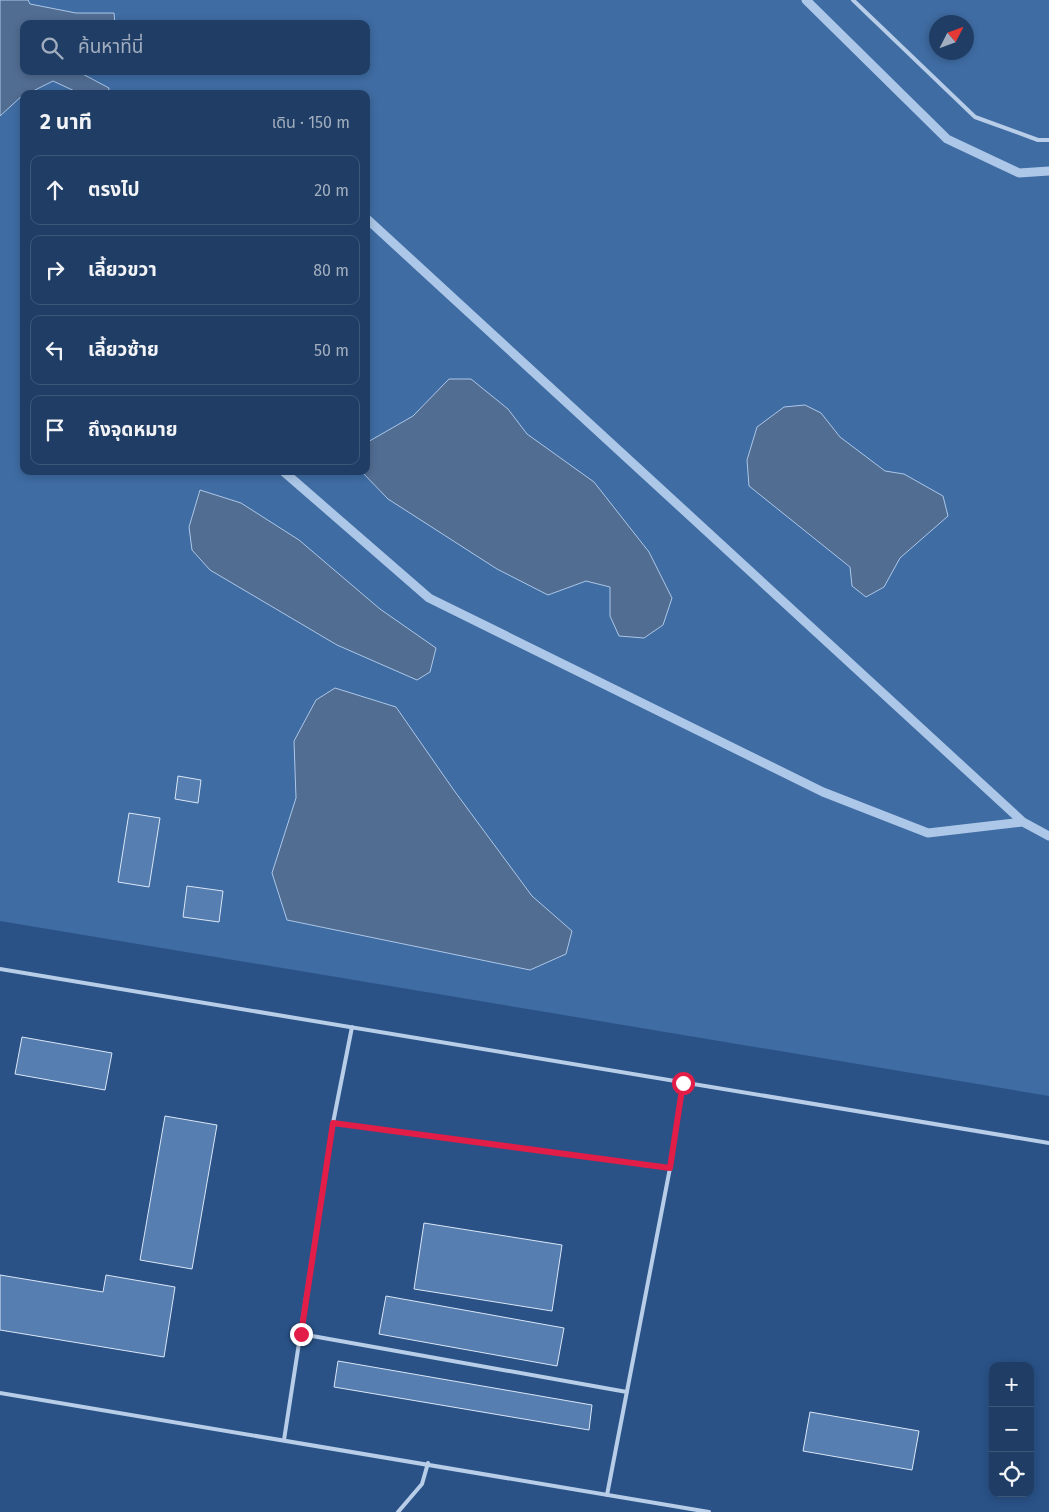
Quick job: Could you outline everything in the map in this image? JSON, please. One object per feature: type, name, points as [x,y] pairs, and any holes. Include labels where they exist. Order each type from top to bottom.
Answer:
[{"type":"lane","points":[[853,0],[975,117],[1038,140],[1049,140]]},
{"type":"lane","points":[[0,969],[1049,1143]]},
{"type":"lane","points":[[284,1440],[333,1123],[352,1027]]},
{"type":"lane","points":[[607,1495],[670,1168],[683,1083]]},
{"type":"lane","points":[[333,1123],[670,1168]]},
{"type":"lane","points":[[301,1334],[627,1392]]},
{"type":"lane","points":[[0,1393],[709,1512]]},
{"type":"lane","points":[[398,1512],[422,1484],[428,1464]]},
{"type":"shaded area","points":[[0,0],[1049,0],[1049,1096],[0,921]]},
{"type":"shaded area","points":[[0,0],[28,0],[30,4],[76,13],[114,13],[115,20],[20,20],[20,75],[85,75],[109,88],[109,90],[72,90],[53,81],[35,90],[20,90],[20,98],[0,116]]},
{"type":"shaded area","points":[[449,379],[471,379],[508,409],[527,434],[594,482],[649,552],[672,598],[663,625],[644,638],[619,636],[610,616],[610,587],[586,581],[548,595],[497,569],[388,499],[365,475],[370,475],[370,441],[413,416]]},
{"type":"shaded area","points":[[805,405],[821,413],[840,437],[885,471],[904,474],[943,496],[948,516],[900,558],[884,587],[866,597],[852,586],[850,567],[749,486],[747,460],[757,427],[784,407]]},
{"type":"shaded area","points":[[200,490],[241,503],[299,540],[380,609],[436,648],[430,672],[417,680],[337,645],[210,570],[192,550],[189,527]]},
{"type":"shaded area","points":[[335,688],[396,707],[453,789],[532,896],[572,931],[566,954],[530,970],[287,920],[272,873],[296,798],[294,741],[316,700]]},
{"type":"building","points":[[178,776],[201,780],[198,803],[175,799]]},
{"type":"building","points":[[129,813],[160,818],[149,887],[118,882]]},
{"type":"building","points":[[187,886],[223,891],[219,922],[183,917]]},
{"type":"building","points":[[22,1037],[112,1053],[105,1090],[15,1074]]},
{"type":"building","points":[[165,1116],[217,1125],[192,1269],[140,1260]]},
{"type":"building","points":[[424,1223],[562,1245],[552,1311],[414,1289]]},
{"type":"building","points":[[0,1275],[103,1292],[106,1275],[175,1287],[164,1357],[0,1330]]},
{"type":"building","points":[[386,1296],[564,1328],[557,1366],[379,1334]]},
{"type":"building","points":[[338,1361],[592,1405],[589,1430],[334,1387]]},
{"type":"building","points":[[810,1412],[919,1431],[912,1470],[803,1451]]},
{"type":"waterway","points":[[806,0],[947,139],[1019,173],[1049,171]]},
{"type":"waterway","points":[[370,222],[1023,822],[1049,836]]},
{"type":"waterway","points":[[288,475],[429,598],[823,792],[928,833],[1023,822]]},
{"type":"route","points":[[301,1334],[333,1123],[670,1168],[683,1083]]}]
